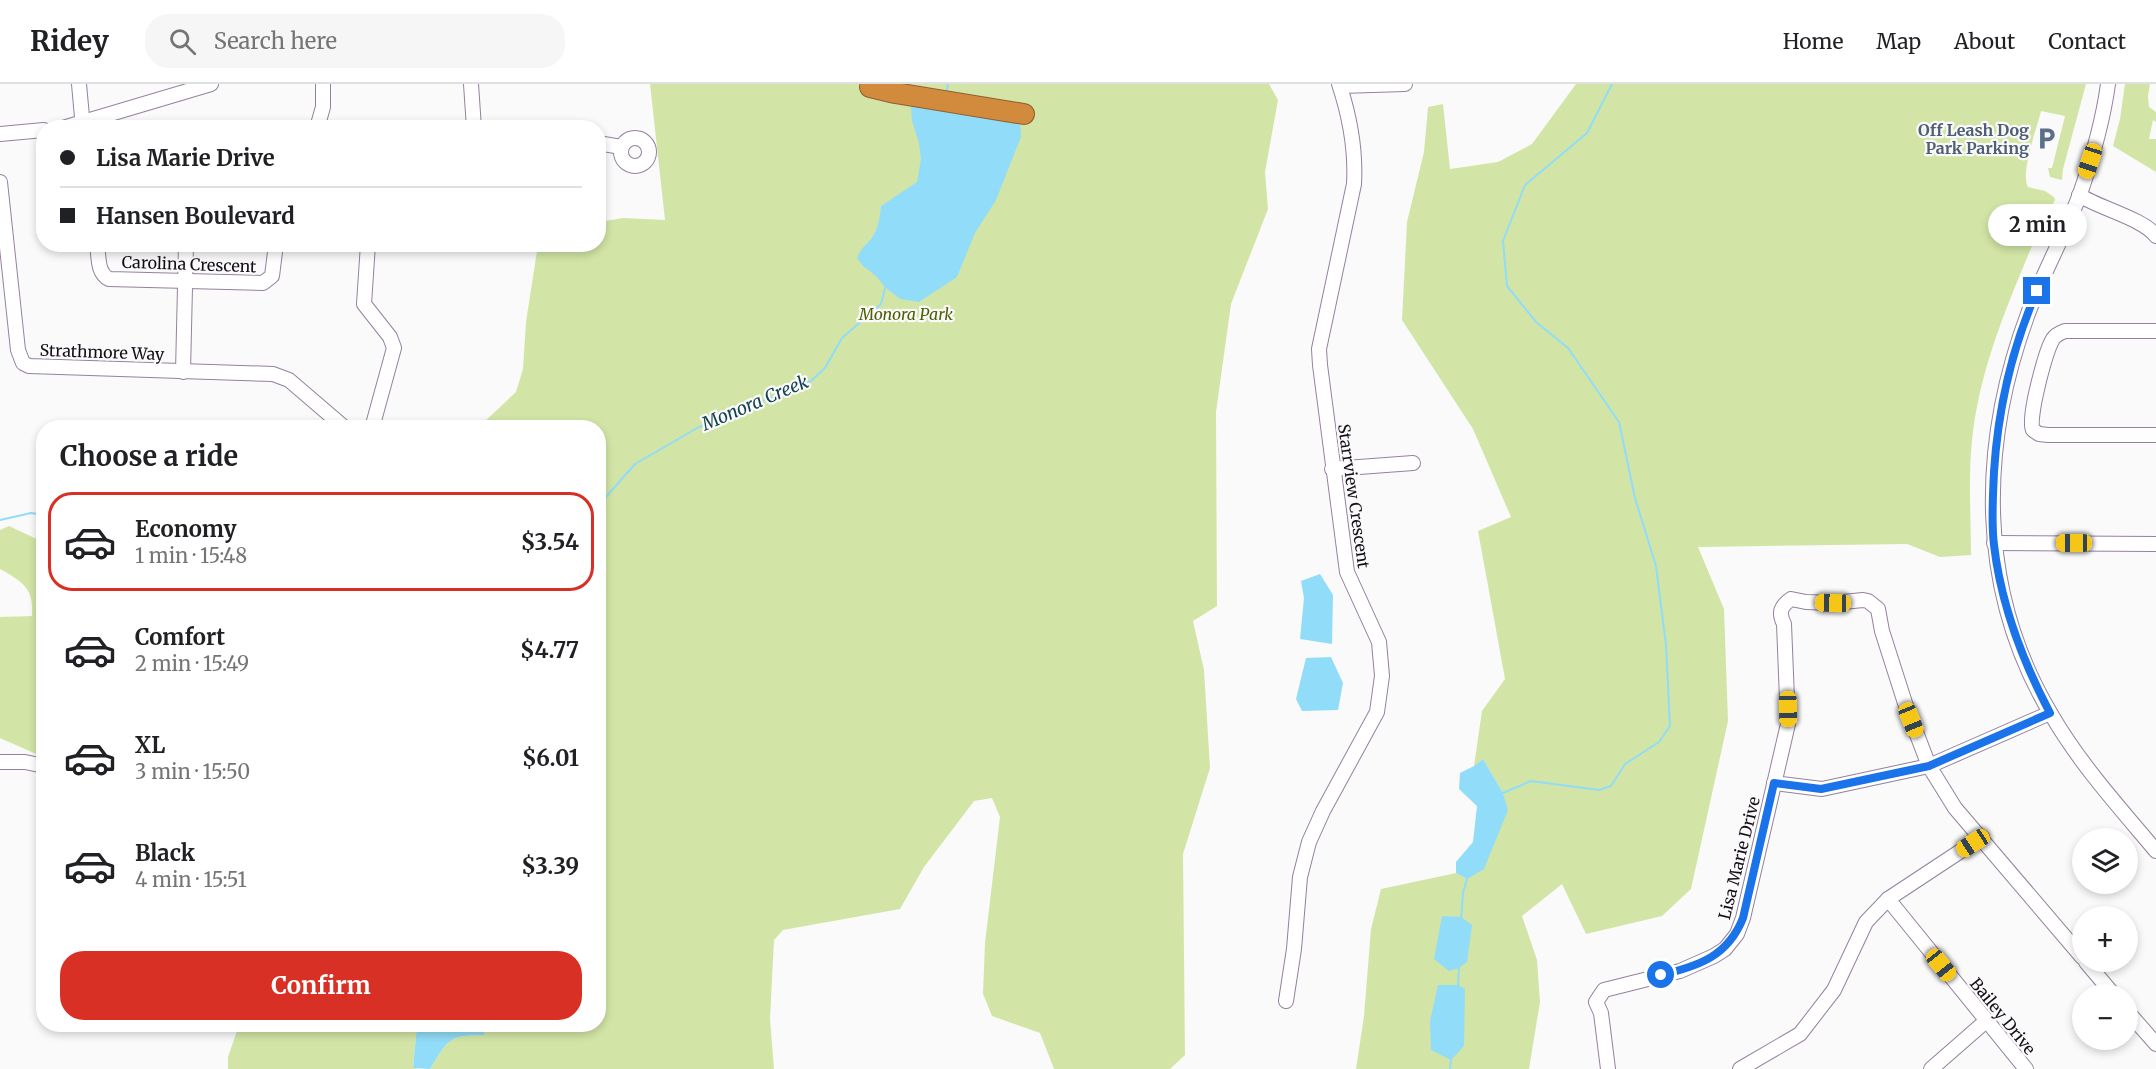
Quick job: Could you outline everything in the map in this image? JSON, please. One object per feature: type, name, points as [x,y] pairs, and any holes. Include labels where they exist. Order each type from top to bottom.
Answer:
[{"type":"highway","points":[[870,87],[1024,114]]},
{"type":"street","points":[[79,84],[83,120]]},
{"type":"street","points":[[99,120],[211,84]]},
{"type":"street","points":[[319,120],[323,107],[322,84]]},
{"type":"street","points":[[471,84],[473,120]]},
{"type":"street","points":[[1339,85],[1406,84]]},
{"type":"street","points":[[2108,84],[2095,144],[2079,195],[2029,310],[2006,380],[1997,429],[1993,493],[1994,543],[2002,592],[2018,645],[2036,687],[2050,713],[2088,770],[2156,851]]},
{"type":"street","name":"Starrview Crescent","points":[[1286,1001],[1294,949],[1300,877],[1309,842],[1323,811],[1377,712],[1383,676],[1378,642],[1347,572],[1322,385],[1320,349],[1354,184],[1355,167],[1351,126],[1339,85]]},
{"type":"street","points":[[0,134],[36,131]]},
{"type":"street","points":[[606,144],[621,147]]},
{"type":"street","name":"Strathmore Way","points":[[0,182],[21,362],[29,366],[273,374],[284,377],[335,420]]},
{"type":"street","points":[[2079,195],[2146,226],[2156,236]]},
{"type":"street","name":"Carolina Crescent","points":[[98,252],[101,273],[109,279],[185,282],[266,282],[273,272],[275,252]]},
{"type":"street","points":[[183,372],[186,252]]},
{"type":"street","points":[[367,252],[364,304],[390,337],[394,348],[374,420]]},
{"type":"street","points":[[2156,331],[2065,331],[2057,334],[2049,348],[2031,418],[2033,430],[2039,434],[2156,435]]},
{"type":"street","points":[[1332,469],[1413,463]]},
{"type":"street","points":[[1994,543],[2156,544]]},
{"type":"street","name":"Lisa Marie Drive","points":[[1608,1069],[1601,1013],[1596,1002],[1600,994],[1611,988],[1680,971],[1725,949],[1737,934],[1743,918],[1788,724],[1784,624],[1780,612],[1791,599],[1833,603],[1863,600],[1878,609],[1882,631],[1905,703],[1929,766],[1955,808],[2072,945]]},
{"type":"street","points":[[1774,783],[1821,789],[1929,766],[2050,713]]},
{"type":"street","points":[[0,762],[36,764]]},
{"type":"street","points":[[1740,1069],[1800,1034],[1834,990],[1866,922],[1888,899],[1982,837]]},
{"type":"street","name":"Bailey Drive","points":[[1888,899],[2026,1069]]},
{"type":"street","points":[[2095,972],[2105,984]]},
{"type":"street","points":[[1931,1069],[1986,1021]]},
{"type":"street","points":[[2138,1024],[2156,1044]]},
{"type":"green space","name":"Monora Park","points":[[650,84],[1269,84],[1278,100],[1265,172],[1268,209],[1231,304],[1216,412],[1217,606],[1193,621],[1204,670],[1210,768],[1183,854],[1185,1055],[1170,1069],[1054,1069],[1040,1033],[992,1016],[983,994],[985,943],[1000,817],[992,798],[974,801],[924,867],[900,909],[783,930],[774,940],[770,1019],[774,1069],[430,1069],[445,1045],[462,1036],[483,1035],[484,1032],[606,1032],[606,420],[486,420],[516,392],[523,369],[526,322],[537,252],[606,252],[606,221],[623,218],[665,220]]},
{"type":"green space","points":[[1576,84],[2086,84],[2062,180],[2050,177],[2048,168],[2052,168],[2065,116],[2041,111],[2030,150],[2026,172],[2028,187],[2045,191],[2055,200],[2037,234],[2005,311],[1984,375],[1975,419],[1971,455],[1971,555],[1940,557],[1907,544],[1698,547],[1724,609],[1728,721],[1691,889],[1662,916],[1586,934],[1562,884],[1522,916],[1537,960],[1540,1002],[1529,1069],[1356,1069],[1364,1016],[1371,929],[1381,889],[1456,873],[1467,879],[1506,805],[1503,793],[1483,759],[1474,766],[1482,711],[1505,679],[1478,531],[1511,517],[1473,429],[1402,320],[1407,222],[1424,152],[1428,107],[1443,104],[1450,169],[1498,162],[1532,144]]},
{"type":"green space","points":[[2125,84],[2150,84],[2149,107],[2156,112],[2156,122],[2153,120],[2149,139],[2156,139],[2156,172],[2113,146]]},
{"type":"green space","points":[[9,526],[36,539],[36,754],[0,738],[0,617],[32,616],[32,606],[29,592],[21,582],[0,569],[0,530]]},
{"type":"green space","points":[[237,1032],[416,1032],[413,1068],[421,1069],[228,1069],[228,1057]]},
{"type":"water","points":[[905,99],[1020,118],[1021,137],[996,200],[975,233],[957,277],[919,302],[900,299],[857,258],[875,232],[881,206],[917,182],[921,159],[919,143],[912,121],[911,107]]},
{"type":"water","points":[[1320,574],[1333,595],[1332,644],[1300,639],[1304,598],[1301,581]]},
{"type":"water","points":[[1331,657],[1343,683],[1338,710],[1302,711],[1296,699],[1306,658]]},
{"type":"water","points":[[1483,759],[1503,793],[1508,810],[1484,869],[1467,879],[1456,873],[1456,862],[1473,842],[1477,806],[1459,789],[1460,773]]},
{"type":"water","points":[[1442,916],[1461,917],[1472,925],[1467,962],[1449,971],[1434,959]]},
{"type":"water","points":[[1438,985],[1458,985],[1465,989],[1464,1046],[1451,1060],[1431,1050],[1430,1021]]},
{"type":"water","points":[[416,1032],[484,1032],[484,1035],[463,1036],[450,1041],[430,1069],[413,1068]]},
{"type":"waterway","name":"Monora Creek","points":[[946,94],[948,84]]},
{"type":"waterway","points":[[1503,793],[1531,781],[1599,790],[1611,786],[1625,764],[1659,742],[1670,726],[1666,645],[1656,566],[1635,498],[1619,422],[1568,348],[1536,322],[1507,286],[1503,241],[1525,185],[1587,133],[1612,84]]},
{"type":"waterway","name":"Monora Creek","points":[[606,497],[635,464],[699,427],[811,381],[825,368],[842,338],[881,304],[886,285]]},
{"type":"waterway","name":"Monora Creek","points":[[0,520],[36,514]]},
{"type":"waterway","points":[[1461,919],[1463,893],[1467,879]]},
{"type":"waterway","points":[[1458,985],[1459,967]]},
{"type":"waterway","points":[[1450,1069],[1451,1060]]},
{"type":"place","name":"Off Leash Dog Park Parking","points":[[2047,139]]},
{"type":"route","points":[[1661,975],[1680,971],[1714,956],[1725,949],[1737,934],[1743,918],[1774,783],[1821,789],[1929,766],[2050,713],[2018,645],[2002,592],[1994,543],[1993,493],[1997,429],[2006,380],[2037,291]]}]
